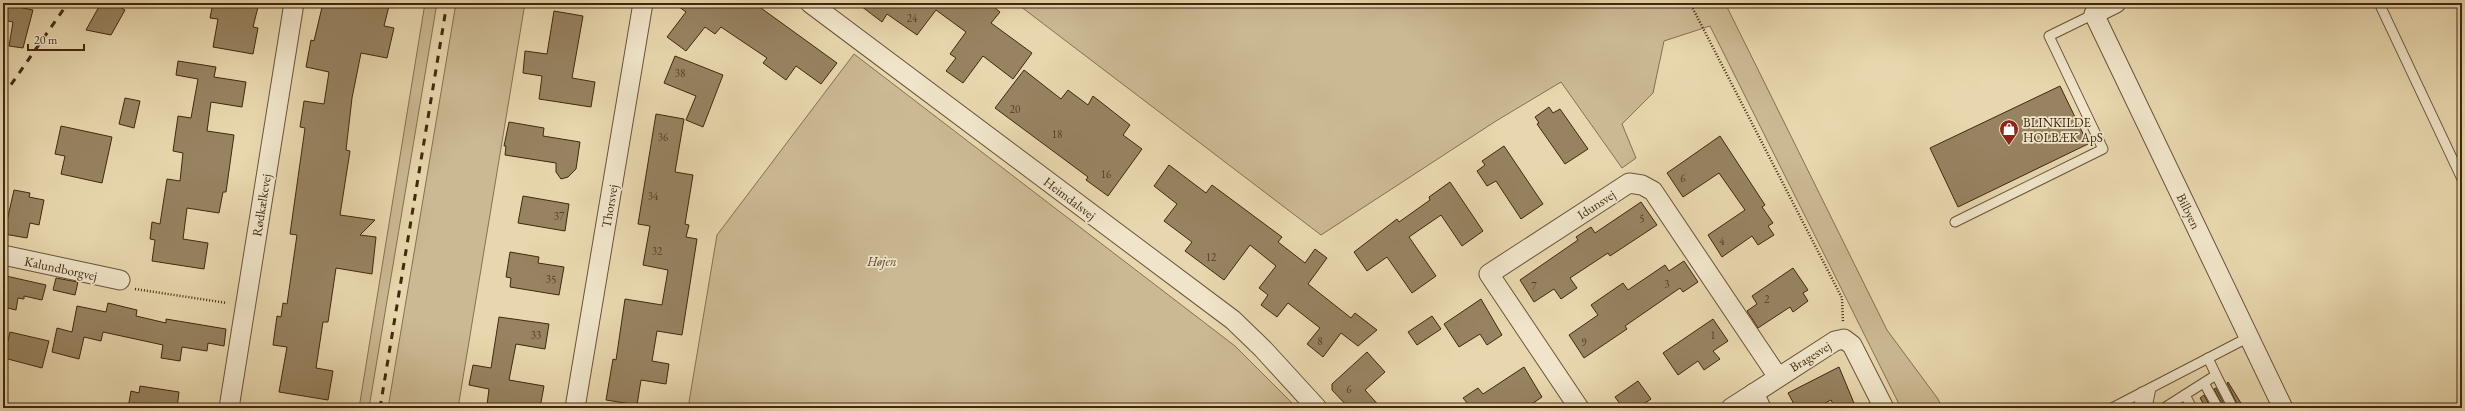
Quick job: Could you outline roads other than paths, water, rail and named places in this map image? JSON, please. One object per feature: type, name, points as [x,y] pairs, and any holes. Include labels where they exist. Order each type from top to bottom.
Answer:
[{"type":"street","name":"Rødkælkevej","points":[[229,408],[294,3]]},
{"type":"street","name":"Thorsvej","points":[[575,408],[644,3]]},
{"type":"street","name":"Heimdalsvej","points":[[810,3],[1233,320],[1264,349],[1317,408]]},
{"type":"street","points":[[2092,8],[2116,3]]},
{"type":"street","name":"Bilbyen","points":[[2092,8],[2283,408]]},
{"type":"street","name":"Idunsvej","points":[[1579,408],[1489,274],[1629,183],[1642,185],[1653,192],[1778,377]]},
{"type":"street","name":"Kalundborgvej","points":[[3,255],[120,280]]},
{"type":"street","name":"Bragesvej","points":[[1731,408],[1757,400],[1778,377],[1834,340],[1844,339],[1852,345],[1884,408]]},
{"type":"lane","points":[[2379,3],[2462,179]]},
{"type":"lane","points":[[1955,222],[2103,149],[2049,36],[2092,8]]},
{"type":"lane","points":[[2112,408],[2120,406],[2142,392],[2249,337]]},
{"type":"lane","points":[[2208,358],[2234,408]]},
{"type":"lane","points":[[2164,408],[2216,375]]},
{"type":"lane","points":[[2204,382],[2218,408]]},
{"type":"lane","points":[[2147,408],[2151,388]]},
{"type":"lane","points":[[2138,408],[2142,392]]},
{"type":"lane","points":[[2185,395],[2192,408]]},
{"type":"lane","points":[[2130,408],[2133,397]]},
{"type":"railway","points":[[3,96],[68,3]]},
{"type":"railway","points":[[380,408],[447,3]]},
{"type":"place","name":"BLINKILDE HOLBÆK ApS","points":[[2009,146]]},
{"type":"park label","name":"Højen","points":[[882,261]]}]
